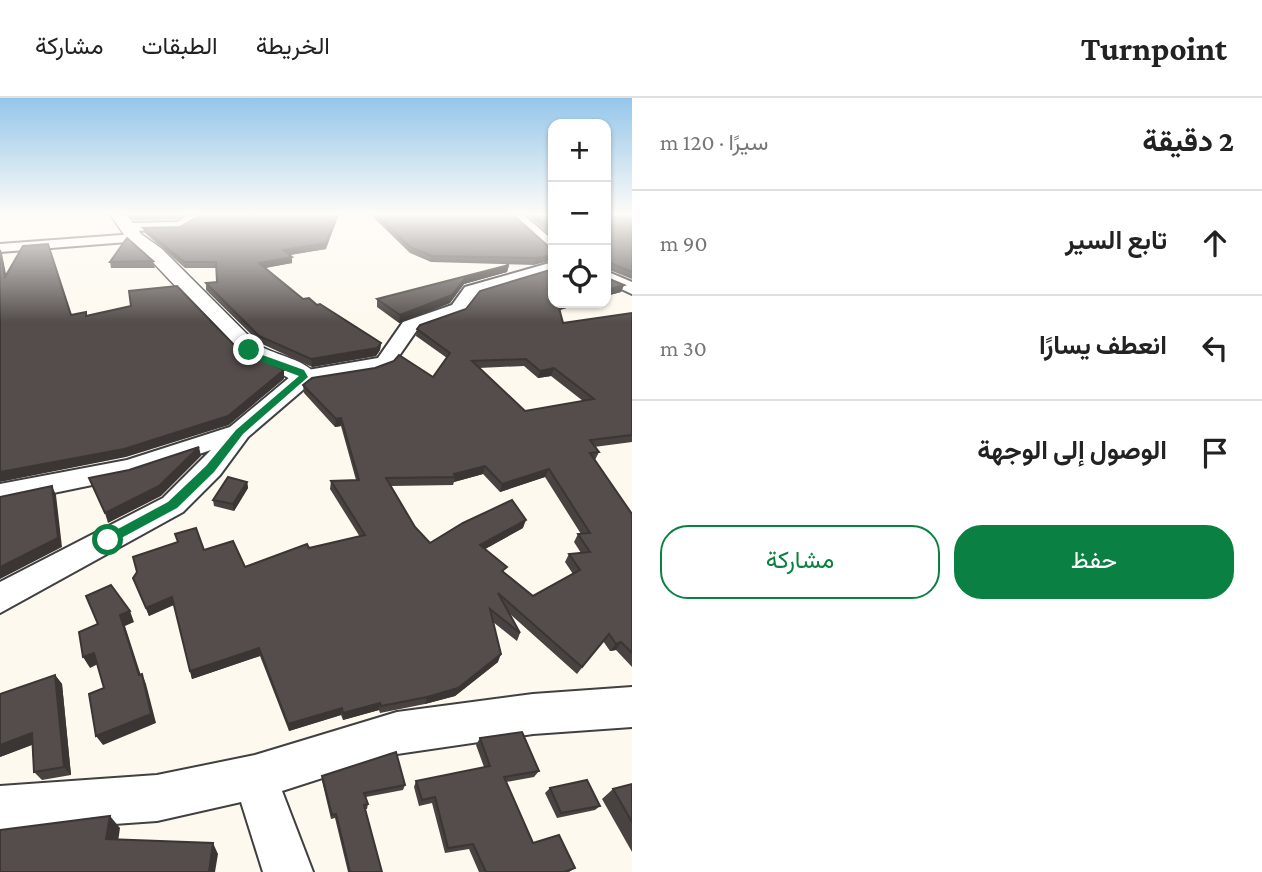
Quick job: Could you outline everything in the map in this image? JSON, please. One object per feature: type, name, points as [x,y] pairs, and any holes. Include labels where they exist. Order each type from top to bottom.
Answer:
[{"type":"street","points":[[167,250],[249,350],[257,357],[301,372],[304,377]]},
{"type":"street","points":[[0,599],[173,505],[210,469],[239,432],[304,377],[373,367],[385,362],[410,326],[458,309],[471,290],[548,268]]},
{"type":"street","points":[[611,278],[632,289]]},
{"type":"street","points":[[0,494],[131,468],[239,432]]},
{"type":"street","points":[[0,809],[157,798],[255,777],[397,733],[533,714],[632,707]]},
{"type":"street","points":[[255,777],[288,872]]},
{"type":"building","points":[[0,250],[5,277],[21,250],[50,250],[71,315],[86,312],[86,316],[131,306],[129,291],[177,286],[238,349],[284,370],[228,416],[124,449],[0,472]]},
{"type":"building","points":[[118,250],[141,250],[153,261],[110,262]]},
{"type":"building","points":[[170,250],[283,250],[292,257],[259,263],[303,299],[309,298],[317,305],[320,304],[381,343],[377,348],[311,359],[259,336],[206,283],[217,282],[216,262],[184,262]]},
{"type":"building","points":[[418,250],[548,250],[548,256],[536,258],[432,256]]},
{"type":"building","points":[[611,250],[632,250],[632,272],[611,263]]},
{"type":"building","points":[[509,265],[466,277],[452,295],[400,315],[377,299]]},
{"type":"building","points":[[548,271],[548,308],[559,308],[563,323],[632,313],[632,435],[590,440],[599,452],[590,453],[632,514],[632,653],[621,642],[616,644],[609,634],[582,667],[498,593],[520,633],[490,609],[501,654],[458,688],[427,697],[381,706],[380,703],[343,713],[342,708],[288,724],[259,648],[190,671],[172,597],[146,608],[133,578],[137,572],[133,557],[178,542],[175,534],[196,528],[204,550],[233,541],[245,567],[307,544],[309,548],[365,535],[331,481],[359,480],[341,418],[336,419],[303,385],[312,378],[375,368],[394,361],[399,355],[433,377],[450,353],[417,329],[420,325],[466,309],[480,291]],"holes":[[[526,359],[540,371],[554,368],[594,399],[525,411],[472,361]],[[485,466],[502,484],[549,469],[590,533],[578,534],[590,552],[569,554],[580,570],[533,596],[502,571],[507,567],[480,545],[526,520],[512,500],[463,523],[430,543],[415,527],[386,478],[455,477],[454,474]]]},
{"type":"building","points":[[611,280],[624,285],[611,289]]},
{"type":"building","points":[[199,447],[159,486],[105,513],[89,478],[129,470]]},
{"type":"building","points":[[228,477],[247,482],[233,504],[213,500]]},
{"type":"building","points":[[52,486],[58,538],[0,567],[0,497]]},
{"type":"building","points":[[111,585],[130,611],[120,615],[139,675],[142,674],[151,714],[96,736],[89,694],[104,688],[94,653],[83,657],[79,632],[98,624],[86,596]]},
{"type":"building","points":[[55,675],[64,767],[34,772],[32,733],[0,745],[0,694]]},
{"type":"building","points":[[522,732],[539,771],[504,777],[533,843],[559,835],[575,868],[564,872],[486,872],[473,844],[448,848],[435,797],[422,800],[416,781],[490,766],[480,738]]},
{"type":"building","points":[[396,752],[405,785],[364,793],[368,804],[364,805],[382,872],[350,872],[336,814],[332,815],[322,776]]},
{"type":"building","points":[[587,780],[600,806],[561,813],[550,788]]},
{"type":"building","points":[[632,784],[632,822],[613,789]]},
{"type":"building","points":[[110,816],[106,839],[213,843],[209,872],[0,872],[0,830]]},
{"type":"route","points":[[108,540],[173,505],[210,469],[239,432],[302,381],[304,377],[301,372],[257,357],[249,350]]}]
